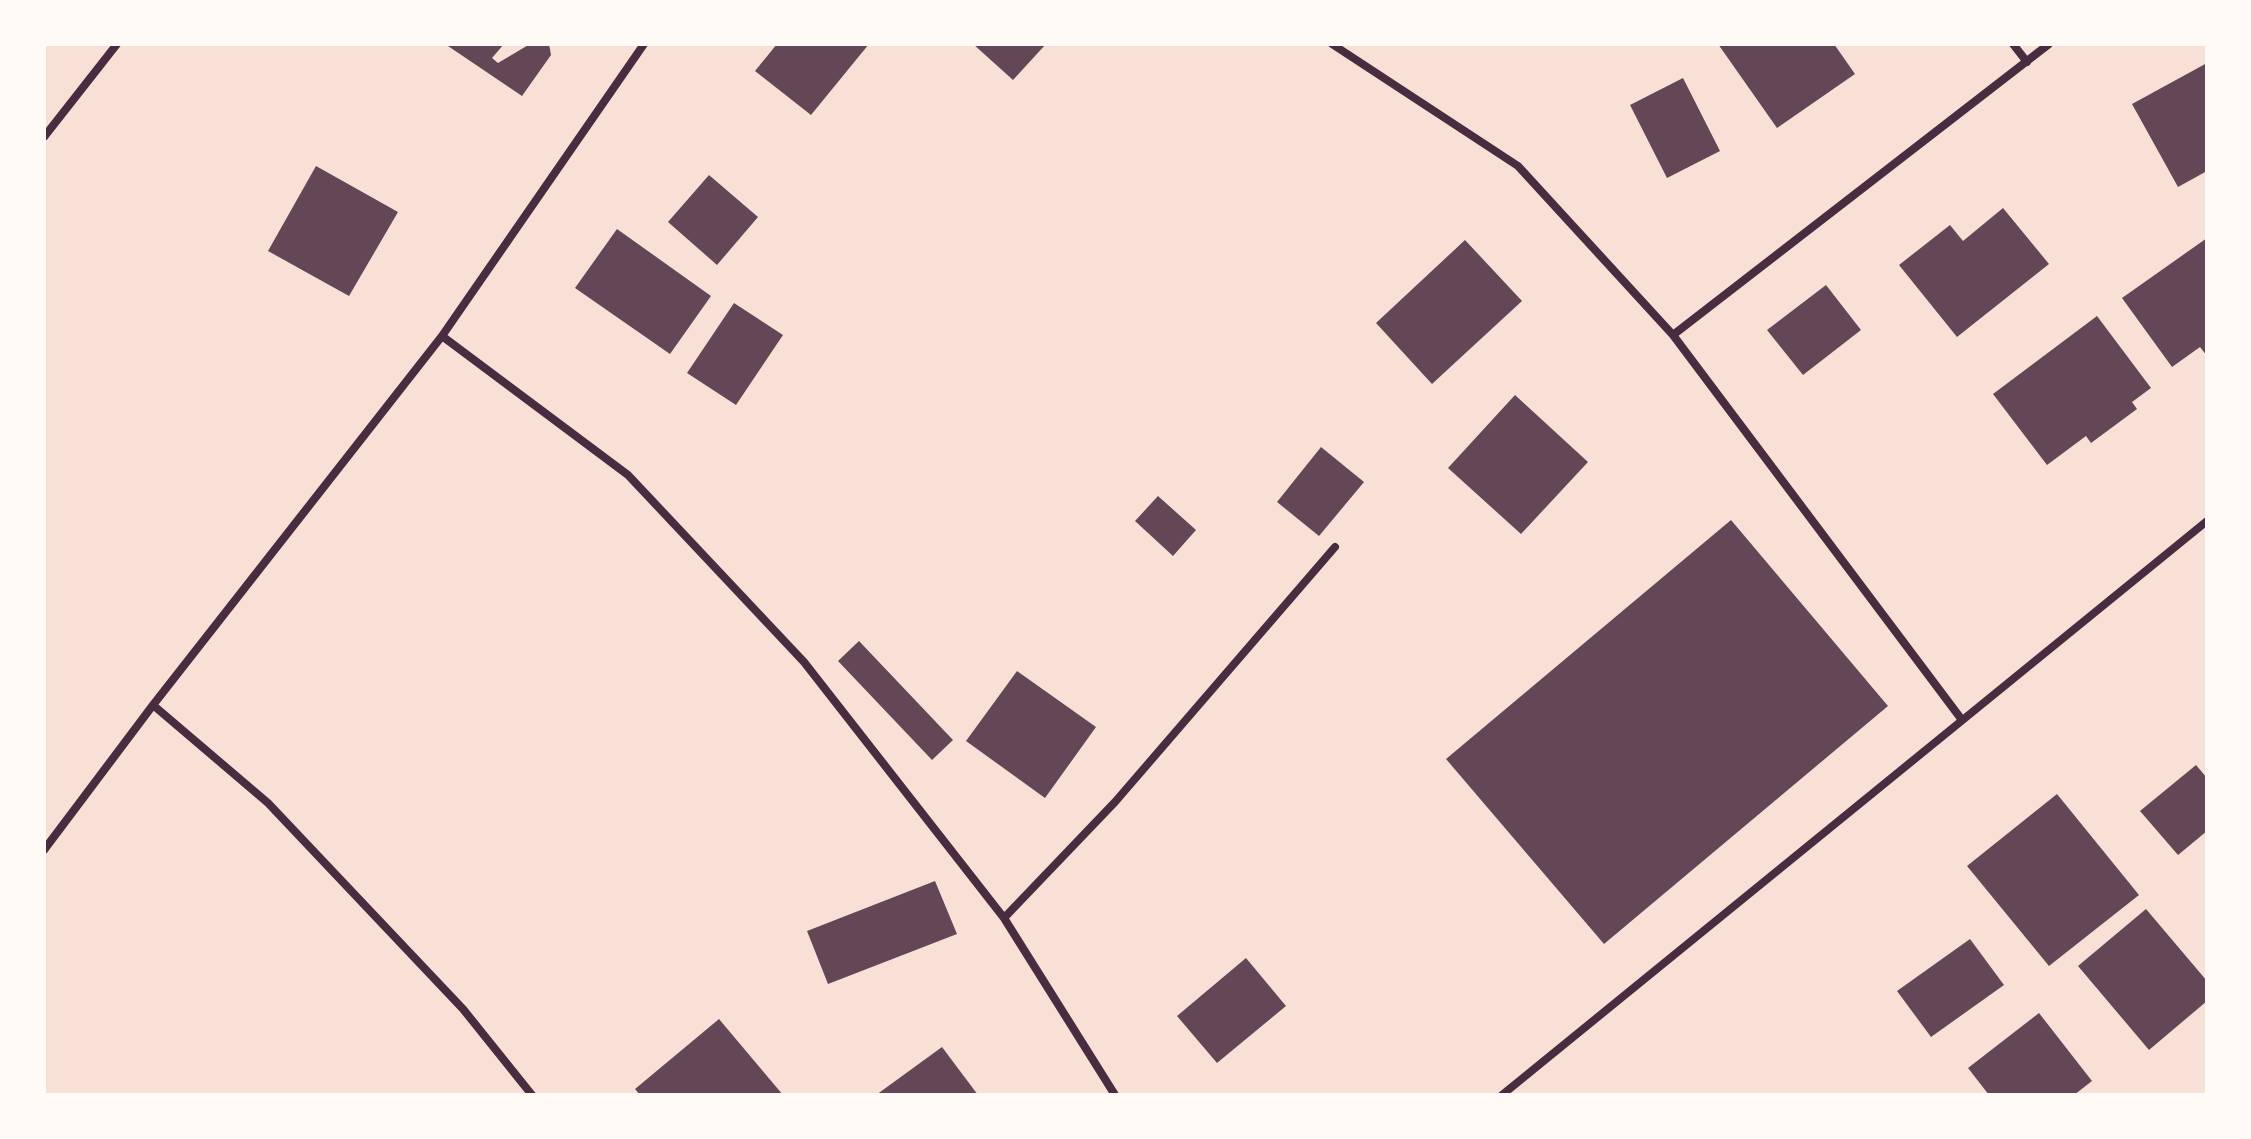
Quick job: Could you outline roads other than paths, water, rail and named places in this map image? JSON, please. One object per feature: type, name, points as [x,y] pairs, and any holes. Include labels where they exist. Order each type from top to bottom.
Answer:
[{"type":"street","points":[[44,137],[117,44]]},
{"type":"street","points":[[44,850],[153,705],[442,336],[644,44]]},
{"type":"street","points":[[1332,44],[1518,166],[1673,335],[1962,720]]},
{"type":"street","points":[[2013,44],[2027,62]]},
{"type":"street","points":[[1673,335],[2049,44]]},
{"type":"street","points":[[442,336],[628,475],[804,662],[1004,918],[1115,1095]]},
{"type":"street","points":[[1502,1095],[2207,521]]},
{"type":"street","points":[[1004,918],[1115,802],[1335,547]]},
{"type":"street","points":[[153,705],[268,803],[463,1009],[532,1095]]}]
